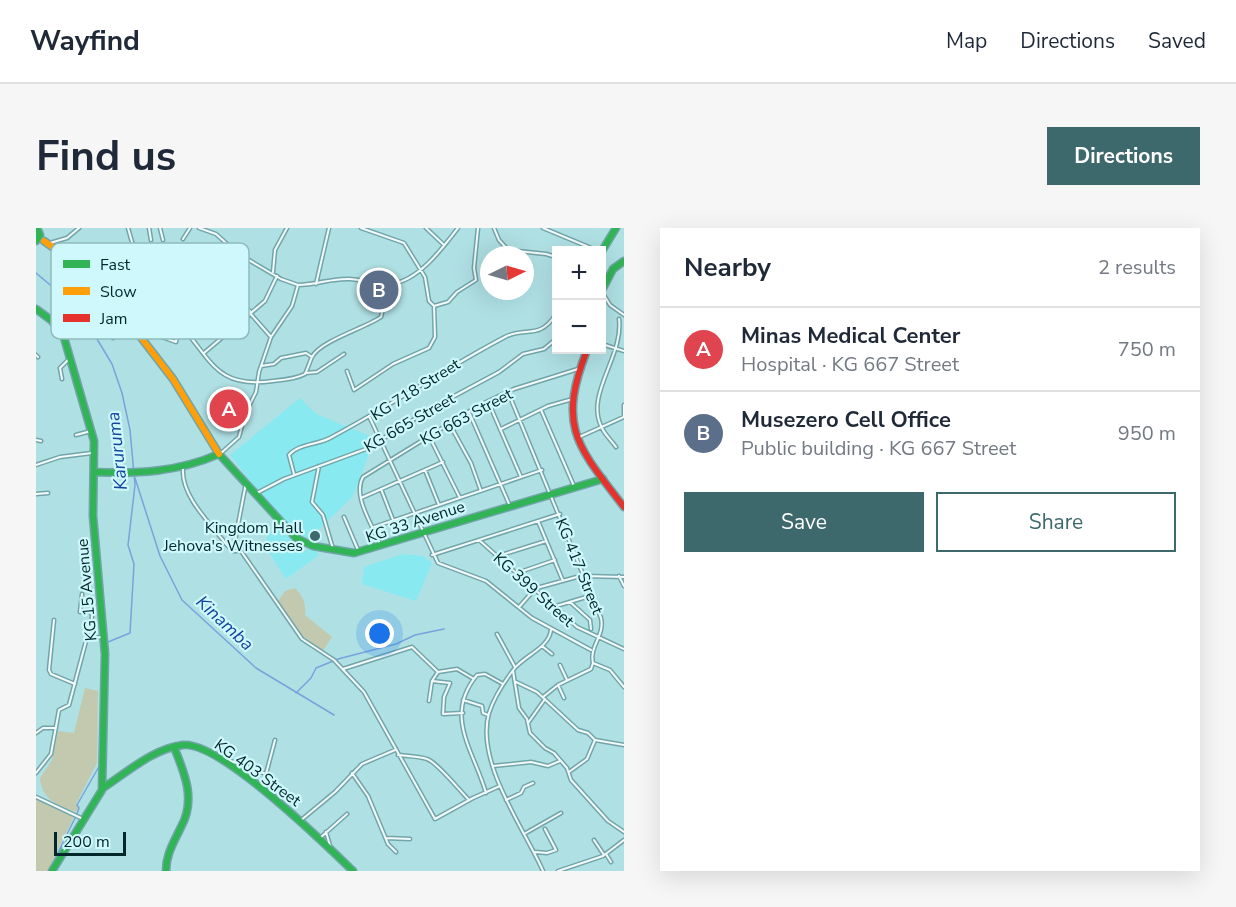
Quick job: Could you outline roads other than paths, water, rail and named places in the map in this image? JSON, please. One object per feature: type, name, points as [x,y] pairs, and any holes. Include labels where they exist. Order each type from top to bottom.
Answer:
[{"type":"main road","points":[[605,246],[616,228]]},
{"type":"main road","name":"KG 33 Avenue","points":[[46,243],[51,246]]},
{"type":"main road","points":[[606,283],[613,269],[624,261]]},
{"type":"main road","name":"KG 15 Avenue","points":[[36,309],[51,321]]},
{"type":"main road","name":"KG 15 Avenue","points":[[63,339],[71,357],[95,453],[93,509],[105,637],[103,789]]},
{"type":"main road","name":"KG 33 Avenue","points":[[142,339],[173,379],[219,454],[296,538],[312,546],[359,553],[603,479]]},
{"type":"main road","points":[[585,354],[569,400],[571,422],[576,438],[624,507]]},
{"type":"main road","points":[[94,472],[147,473],[183,469],[219,454]]},
{"type":"main road","name":"KG 403 Street","points":[[174,747],[191,745],[215,755],[300,821],[353,871]]},
{"type":"main road","points":[[52,871],[103,789],[153,755],[174,747],[186,782],[189,803],[185,820],[169,848],[166,871]]},
{"type":"street","points":[[46,243],[67,238],[79,228]]},
{"type":"street","points":[[128,228],[133,243]]},
{"type":"street","points":[[148,228],[151,240]]},
{"type":"street","points":[[160,228],[163,240]]},
{"type":"street","points":[[183,239],[190,228]]},
{"type":"street","points":[[199,228],[216,234],[227,243]]},
{"type":"street","points":[[273,272],[275,250],[286,228]]},
{"type":"street","points":[[316,285],[329,228]]},
{"type":"street","points":[[347,371],[354,390],[393,364],[429,348],[435,337],[434,306],[429,301],[425,277],[404,243],[361,228]]},
{"type":"street","points":[[426,228],[444,245]]},
{"type":"street","points":[[249,260],[298,285],[316,285],[347,279],[367,283],[400,282],[411,278],[458,228]]},
{"type":"street","points":[[434,306],[448,302],[457,292],[476,280],[474,267],[478,228]]},
{"type":"street","points":[[494,228],[499,240],[508,250],[539,252],[552,256]]},
{"type":"street","points":[[543,228],[586,246]]},
{"type":"street","points":[[37,236],[46,243]]},
{"type":"street","points":[[37,236],[46,243]]},
{"type":"street","points":[[271,337],[250,312],[265,301],[277,276]]},
{"type":"street","points":[[306,373],[312,357],[340,335],[358,331],[381,317],[377,298],[370,295],[367,283]]},
{"type":"street","points":[[219,454],[239,437],[271,337],[292,306],[298,285]]},
{"type":"street","points":[[606,298],[610,305],[624,315]]},
{"type":"street","name":"KG 718 Street","points":[[294,474],[290,453],[299,447],[321,442],[375,415],[431,376],[507,335],[516,332],[535,332],[552,317]]},
{"type":"street","points":[[616,447],[601,427],[598,398],[618,350],[619,319]]},
{"type":"street","points":[[192,339],[216,369],[233,381],[257,382],[296,377],[319,371],[344,354]]},
{"type":"street","points":[[203,354],[221,339]]},
{"type":"street","name":"KG 665 Street","points":[[255,494],[294,474],[366,449],[434,406],[499,372],[523,354],[544,349],[552,342]]},
{"type":"street","points":[[606,346],[624,351]]},
{"type":"street","points":[[261,366],[274,364],[281,358],[306,353],[312,357]]},
{"type":"street","points":[[62,379],[60,368],[71,357]]},
{"type":"street","name":"KG 663 Street","points":[[361,498],[359,488],[363,477],[469,411],[508,392],[574,368],[578,369]]},
{"type":"street","name":"KG 417 Street","points":[[508,392],[603,623],[599,639]]},
{"type":"street","points":[[501,429],[555,403],[569,400]]},
{"type":"street","points":[[488,401],[521,477]]},
{"type":"street","points":[[576,438],[624,417],[624,405]]},
{"type":"street","points":[[541,410],[574,486]]},
{"type":"street","points":[[469,411],[510,506]]},
{"type":"street","points":[[369,416],[391,459],[432,555],[443,567],[486,581],[551,630],[591,650]]},
{"type":"street","points":[[449,423],[471,463],[481,491]]},
{"type":"street","points":[[76,435],[91,431]]},
{"type":"street","points":[[429,435],[460,498]]},
{"type":"street","points":[[36,440],[41,441]]},
{"type":"street","points":[[36,465],[60,457],[95,453]]},
{"type":"street","points":[[381,547],[361,498],[443,462]]},
{"type":"street","points":[[319,466],[312,502],[323,515],[334,550]]},
{"type":"street","points":[[183,469],[184,488],[233,551]]},
{"type":"street","points":[[425,470],[439,505]]},
{"type":"street","points":[[373,527],[542,470]]},
{"type":"street","points":[[233,551],[246,483]]},
{"type":"street","points":[[381,488],[393,520]]},
{"type":"street","points":[[36,494],[48,493]]},
{"type":"street","points":[[432,555],[560,514]]},
{"type":"street","points":[[344,517],[359,553]]},
{"type":"street","points":[[538,521],[563,581]]},
{"type":"street","name":"KG 399 Street","points":[[479,540],[577,627],[624,649]]},
{"type":"street","points":[[498,556],[547,541]]},
{"type":"street","points":[[233,551],[241,551],[302,639],[343,669],[364,692],[395,750],[411,773],[422,800],[435,819],[500,786]]},
{"type":"street","points":[[517,573],[555,560]]},
{"type":"street","points":[[519,607],[533,590],[563,581],[585,575],[624,577]]},
{"type":"street","points":[[619,576],[624,586]]},
{"type":"street","points":[[82,594],[80,612],[89,611],[92,614],[91,638]]},
{"type":"street","points":[[553,608],[592,595]]},
{"type":"street","points":[[570,602],[590,620],[591,629]]},
{"type":"street","points":[[54,620],[49,670],[51,674],[75,684]]},
{"type":"street","points":[[543,871],[500,786],[493,766],[488,715],[503,684],[515,667],[542,646],[551,630]]},
{"type":"street","points":[[497,634],[515,667]]},
{"type":"street","points":[[36,773],[50,757],[58,710],[69,705],[86,641],[91,638],[105,637]]},
{"type":"street","points":[[528,723],[544,698],[558,685],[591,669],[593,663],[591,650],[599,639]]},
{"type":"street","points":[[542,646],[552,654]]},
{"type":"street","points":[[343,669],[412,647],[438,672]]},
{"type":"street","points":[[593,663],[610,670],[624,687]]},
{"type":"street","points":[[560,665],[567,680]]},
{"type":"street","points":[[429,701],[432,681],[438,672],[457,669],[474,679]]},
{"type":"street","points":[[513,671],[519,708],[528,723],[530,733],[543,747],[554,753],[569,772],[571,780],[608,821],[624,832]]},
{"type":"street","points":[[486,794],[465,742],[463,700],[474,679],[483,673],[503,684]]},
{"type":"street","points":[[432,681],[450,683],[444,697],[443,714],[463,713]]},
{"type":"street","points":[[516,682],[530,687],[578,730],[588,733],[595,740],[624,745]]},
{"type":"street","points":[[558,685],[564,698]]},
{"type":"street","points":[[463,700],[482,706],[483,713],[488,715]]},
{"type":"street","points":[[36,733],[43,728],[56,728]]},
{"type":"street","points":[[215,755],[266,774],[275,740]]},
{"type":"street","points":[[569,772],[586,759],[595,740]]},
{"type":"street","points":[[300,821],[365,762],[395,750]]},
{"type":"street","points":[[398,755],[429,759],[444,771],[447,779],[469,800]]},
{"type":"street","points":[[493,766],[531,762],[548,766],[560,761]]},
{"type":"street","points":[[352,772],[368,796],[386,838],[396,852]]},
{"type":"street","points":[[506,800],[521,793],[524,787],[533,783]]},
{"type":"street","points":[[36,797],[83,819]]},
{"type":"street","points":[[524,834],[561,813]]},
{"type":"street","points":[[318,840],[347,814]]},
{"type":"street","points":[[535,852],[547,853],[556,850],[545,829]]},
{"type":"street","points":[[326,832],[330,850]]},
{"type":"street","points":[[386,838],[410,839]]},
{"type":"street","points":[[594,840],[611,862]]},
{"type":"street","points":[[558,871],[605,854],[624,840]]},
{"type":"street","points":[[567,866],[570,871]]},
{"type":"waterway","name":"Karuruma","points":[[36,273],[51,286]]},
{"type":"waterway","name":"Karuruma","points":[[97,339],[112,364],[122,393],[130,430],[135,485],[128,545],[134,564],[130,633],[108,642]]},
{"type":"waterway","name":"Kinamba","points":[[135,478],[160,556],[182,600],[256,668],[334,715]]},
{"type":"waterway","points":[[296,693],[311,678],[316,668],[338,659],[396,644],[415,635],[444,629]]},
{"type":"waterway","points":[[101,734],[102,709]]},
{"type":"waterway","points":[[77,814],[79,808],[77,805],[101,763]]},
{"type":"waterway","points":[[49,871],[75,818]]},
{"type":"place","name":"Musezero Cell Office","points":[[379,290]]},
{"type":"place","name":"Minas Medical Center","points":[[229,409]]},
{"type":"place","name":"Kingdom Hall Jehova's Witnesses","points":[[315,536]]}]
